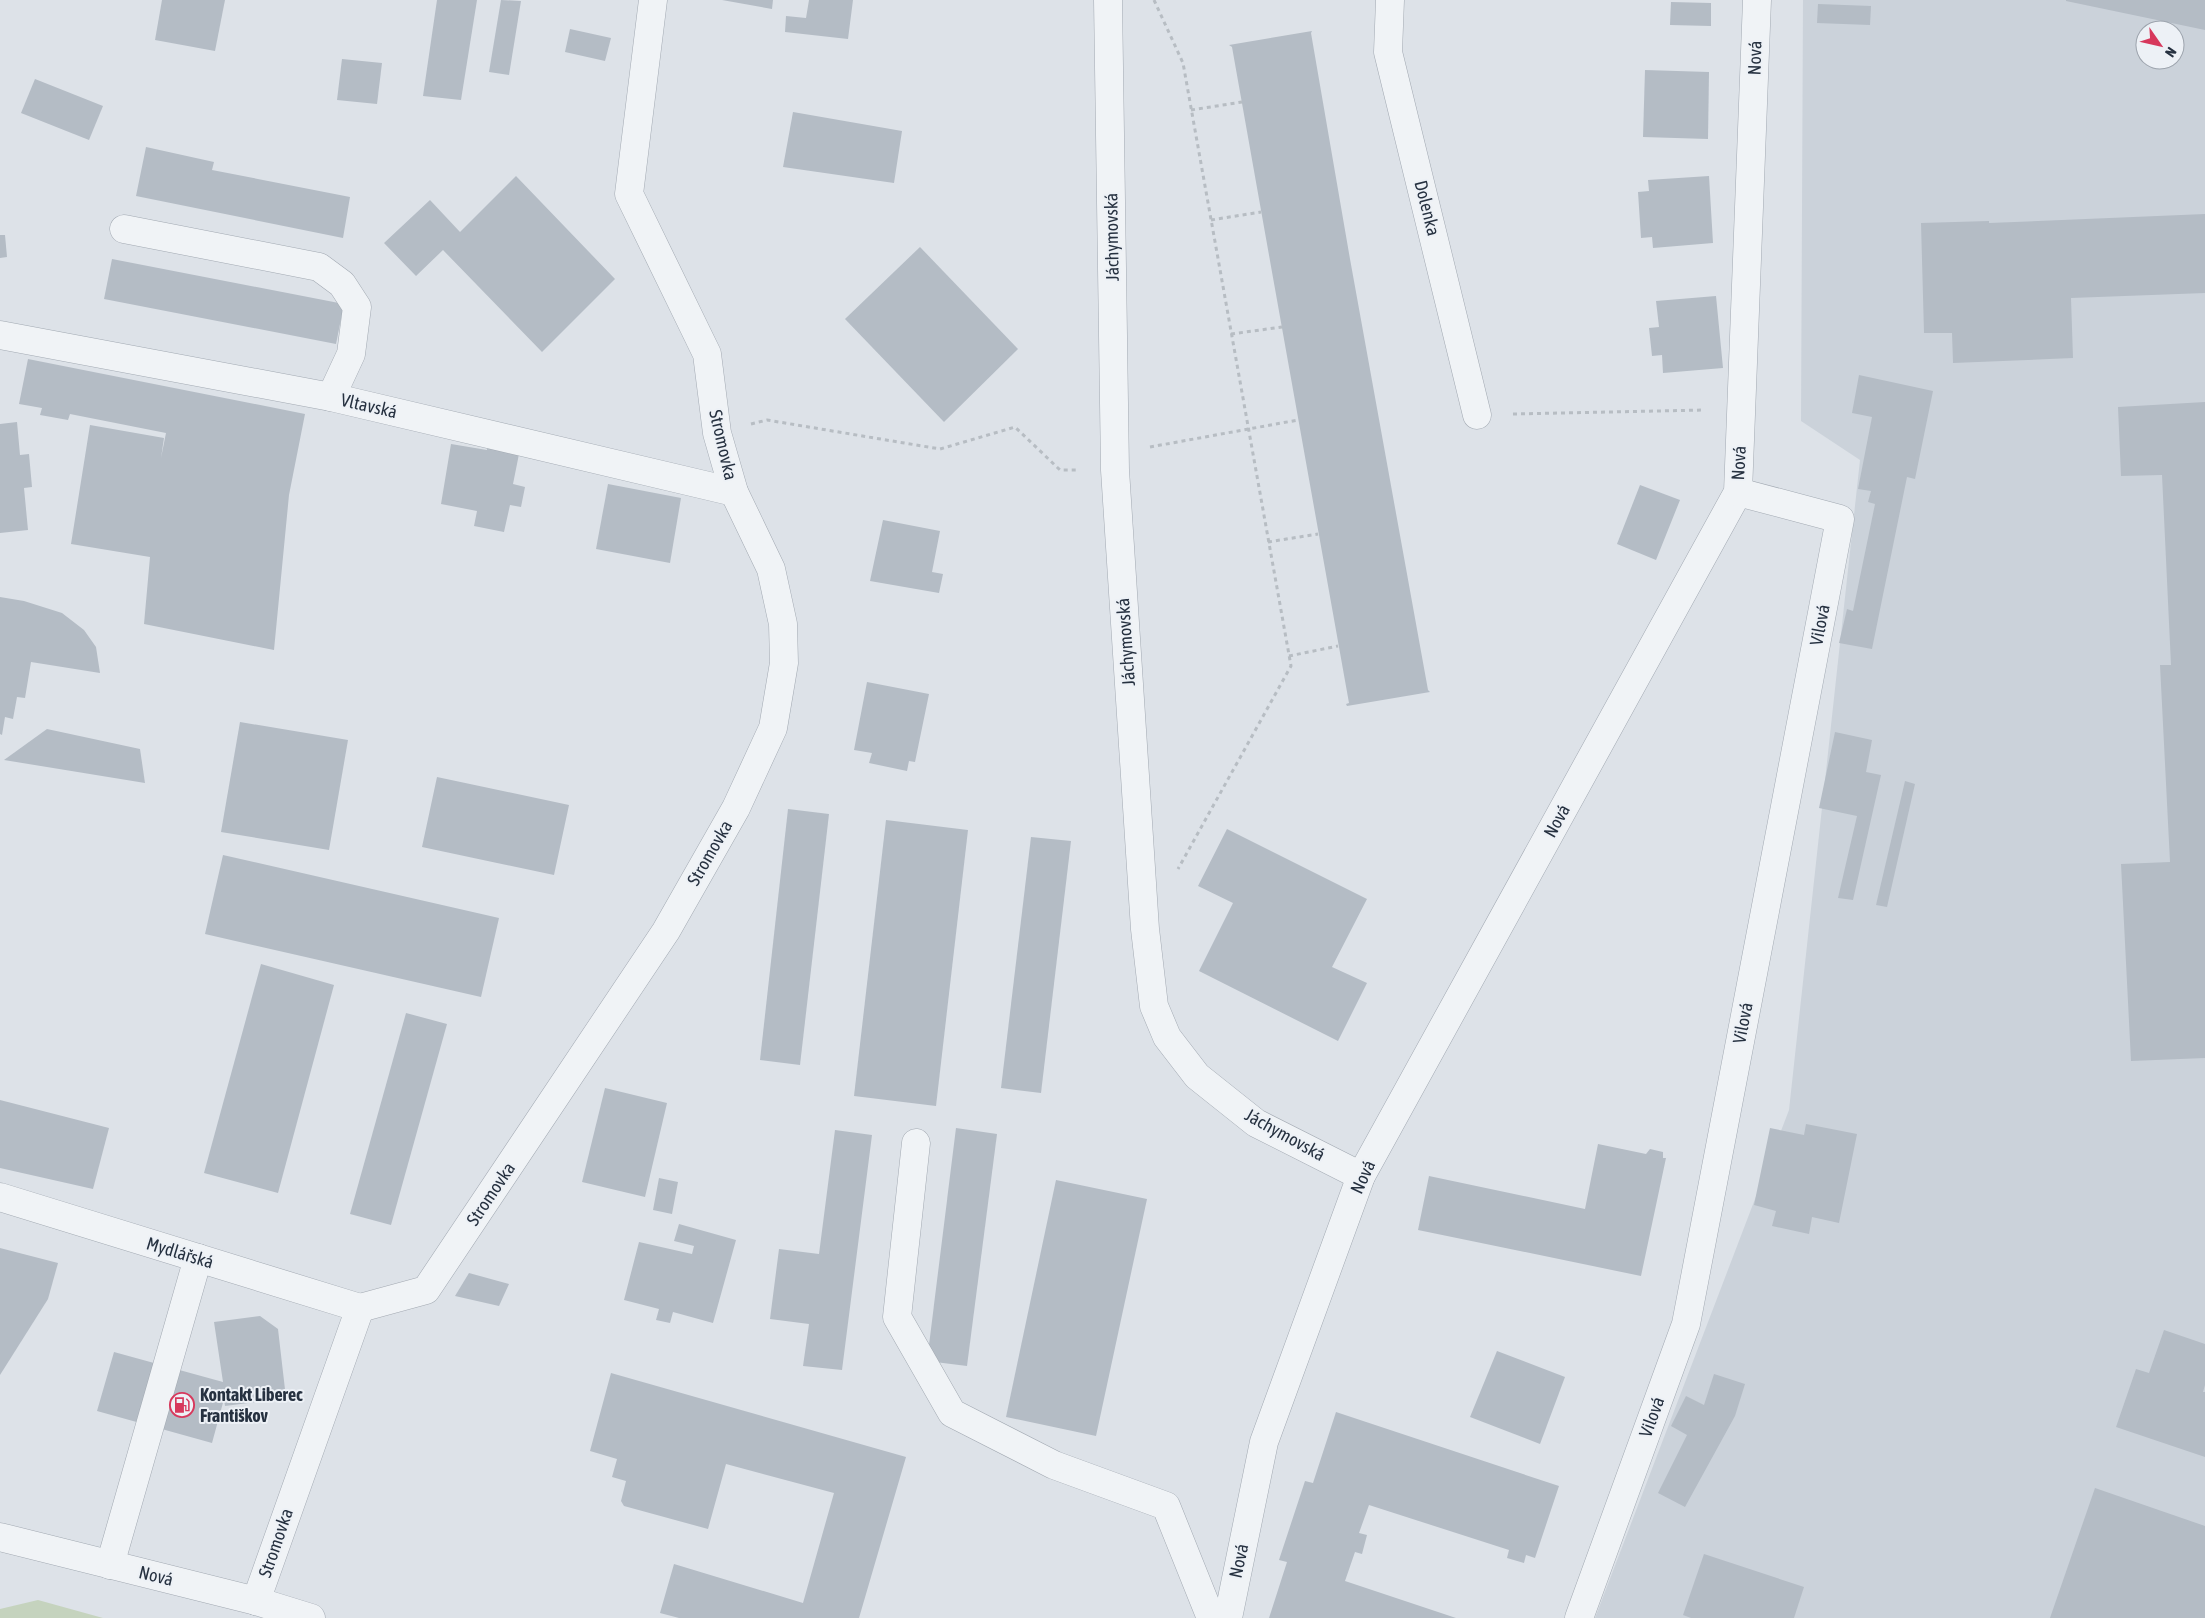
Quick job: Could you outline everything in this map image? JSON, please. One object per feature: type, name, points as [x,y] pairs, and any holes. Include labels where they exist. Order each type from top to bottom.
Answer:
[{"type":"street","name":"Stromovka","points":[[256,1601],[320,1414],[360,1308],[426,1290],[666,931],[736,808],[773,728],[784,663],[783,624],[771,569],[734,492],[717,433],[707,354],[629,194],[653,0]]},
{"type":"street","name":"Jáchymovská","points":[[1108,0],[1115,453],[1145,929],[1154,1006],[1167,1037],[1197,1076],[1256,1123],[1362,1176]]},
{"type":"street","name":"Dolenka","points":[[1390,0],[1388,52],[1477,415]]},
{"type":"street","name":"Nová","points":[[1228,1618],[1264,1442],[1362,1176],[1738,492],[1757,0]]},
{"type":"street","points":[[124,229],[319,267],[342,284],[357,306],[351,354],[331,397]]},
{"type":"street","name":"Vltavská","points":[[0,336],[331,397],[734,492]]},
{"type":"street","name":"Vilová","points":[[1579,1618],[1686,1324],[1840,519],[1738,492]]},
{"type":"street","points":[[916,1143],[897,1317],[952,1413],[1054,1465],[1166,1506],[1211,1618]]},
{"type":"street","name":"Mydlářská","points":[[0,1197],[360,1308]]},
{"type":"street","points":[[110,1565],[198,1258]]},
{"type":"street","name":"Nová","points":[[0,1538],[256,1601],[311,1618]]},
{"type":"path","points":[[1154,0],[1183,63],[1291,666],[1174,876]]},
{"type":"path","points":[[1191,110],[1242,102]]},
{"type":"path","points":[[1211,220],[1261,212]]},
{"type":"path","points":[[1231,334],[1282,327]]},
{"type":"path","points":[[1477,415],[1742,410]]},
{"type":"path","points":[[767,420],[940,449],[1015,427],[1060,470]]},
{"type":"path","points":[[1115,453],[1298,420]]},
{"type":"path","points":[[1268,542],[1318,534]]},
{"type":"path","points":[[1289,656],[1338,646]]},
{"type":"shaded area","points":[[1803,0],[2205,0],[2205,1618],[1595,1618],[1789,1110],[1860,460],[1801,421]]},
{"type":"green space","points":[[38,1600],[103,1618],[0,1618],[0,1609]]},
{"type":"building","points":[[162,0],[225,0],[215,51],[155,40]]},
{"type":"building","points":[[437,0],[477,0],[461,100],[423,96]]},
{"type":"building","points":[[501,0],[521,1],[509,75],[489,72]]},
{"type":"building","points":[[722,0],[773,0],[772,9]]},
{"type":"building","points":[[809,0],[853,0],[848,39],[785,32],[786,16],[806,18]]},
{"type":"building","points":[[2205,0],[2205,30],[2185,26],[2185,20],[2157,20],[2066,1]]},
{"type":"building","points":[[1671,2],[1711,3],[1711,26],[1670,25]]},
{"type":"building","points":[[1818,4],[1871,6],[1870,25],[1817,23]]},
{"type":"building","points":[[570,29],[611,38],[605,61],[565,52]]},
{"type":"building","points":[[1312,31],[1350,259],[1428,690],[1430,692],[1347,706],[1346,704],[1349,703],[1232,47],[1229,45]]},
{"type":"building","points":[[342,59],[382,63],[377,104],[337,100]]},
{"type":"building","points":[[1645,70],[1709,72],[1708,139],[1643,137]]},
{"type":"building","points":[[35,79],[103,106],[89,140],[21,113]]},
{"type":"building","points":[[793,112],[902,131],[894,183],[783,167]]},
{"type":"building","points":[[146,147],[214,162],[212,170],[350,197],[343,238],[136,196]]},
{"type":"building","points":[[516,176],[615,279],[542,352],[443,250],[416,276],[384,243],[430,200],[460,232]]},
{"type":"building","points":[[1709,176],[1713,243],[1653,248],[1652,237],[1641,238],[1638,192],[1649,191],[1648,180]]},
{"type":"building","points":[[2205,214],[2205,293],[2071,298],[2073,358],[1953,363],[1952,333],[1924,333],[1921,223],[1989,221],[1989,223]]},
{"type":"building","points":[[0,235],[5,235],[7,257],[0,258]]},
{"type":"building","points":[[920,247],[1018,349],[944,422],[845,319]]},
{"type":"building","points":[[112,259],[344,304],[336,344],[104,299]]},
{"type":"building","points":[[1716,296],[1723,368],[1663,373],[1662,355],[1652,356],[1649,328],[1659,327],[1656,301]]},
{"type":"building","points":[[28,359],[305,414],[289,495],[274,650],[144,624],[150,557],[71,544],[90,425],[164,438],[161,458],[166,433],[70,414],[68,420],[40,415],[42,408],[19,404]]},
{"type":"building","points":[[1859,375],[1933,391],[1915,479],[1907,477],[1872,649],[1839,643],[1847,609],[1853,611],[1875,504],[1868,502],[1871,491],[1858,489],[1872,417],[1852,413]]},
{"type":"building","points":[[2205,402],[2205,1058],[2131,1061],[2121,864],[2170,862],[2160,665],[2171,665],[2162,475],[2121,476],[2118,407]]},
{"type":"building","points":[[17,422],[20,455],[29,454],[32,487],[24,488],[28,530],[0,533],[0,424]]},
{"type":"building","points":[[451,444],[487,450],[487,447],[519,454],[513,484],[525,487],[521,507],[510,505],[504,532],[474,526],[477,511],[441,504]]},
{"type":"building","points":[[608,484],[681,498],[670,563],[596,549]]},
{"type":"building","points":[[1640,485],[1680,500],[1656,560],[1617,544]]},
{"type":"building","points":[[883,520],[940,531],[932,572],[943,574],[939,593],[870,581]]},
{"type":"building","points":[[0,597],[24,601],[62,613],[84,630],[96,647],[100,673],[31,662],[25,698],[17,697],[13,719],[5,717],[2,735],[0,734]]},
{"type":"building","points":[[867,682],[929,694],[915,762],[909,761],[907,771],[869,763],[872,753],[854,750]]},
{"type":"building","points":[[240,722],[348,740],[329,850],[221,832]]},
{"type":"building","points":[[47,729],[140,749],[145,783],[4,760]]},
{"type":"building","points":[[1835,732],[1872,740],[1866,772],[1881,775],[1853,900],[1838,898],[1857,816],[1819,808]]},
{"type":"building","points":[[437,777],[569,805],[554,875],[422,847]]},
{"type":"building","points":[[1905,781],[1915,784],[1887,907],[1876,905]]},
{"type":"building","points":[[788,809],[829,814],[800,1065],[760,1060]]},
{"type":"building","points":[[886,820],[968,830],[936,1106],[854,1096]]},
{"type":"building","points":[[1227,829],[1367,899],[1332,967],[1367,983],[1338,1041],[1199,971],[1233,903],[1198,886]]},
{"type":"building","points":[[1031,837],[1071,841],[1041,1093],[1001,1088]]},
{"type":"building","points":[[223,855],[499,918],[481,997],[205,934]]},
{"type":"building","points":[[261,964],[334,985],[278,1193],[204,1173]]},
{"type":"building","points":[[406,1013],[447,1024],[391,1225],[350,1214]]},
{"type":"building","points":[[605,1088],[667,1103],[645,1197],[582,1182]]},
{"type":"building","points":[[0,1100],[109,1128],[93,1189],[0,1168]]},
{"type":"building","points":[[1806,1124],[1857,1134],[1839,1223],[1812,1217],[1809,1234],[1772,1226],[1776,1211],[1754,1205],[1770,1128],[1804,1135]]},
{"type":"building","points":[[956,1128],[997,1134],[967,1366],[927,1361]]},
{"type":"building","points":[[835,1130],[872,1135],[842,1370],[803,1366],[809,1324],[770,1319],[779,1249],[819,1254]]},
{"type":"building","points":[[1598,1144],[1646,1154],[1650,1149],[1663,1152],[1663,1158],[1666,1158],[1641,1276],[1418,1230],[1429,1176],[1585,1209]]},
{"type":"building","points":[[659,1178],[678,1182],[672,1214],[653,1210]]},
{"type":"building","points":[[1056,1180],[1147,1199],[1096,1436],[1006,1417]]},
{"type":"building","points":[[679,1224],[736,1240],[713,1323],[673,1312],[670,1323],[656,1320],[659,1309],[624,1300],[639,1242],[692,1254],[694,1246],[674,1241]]},
{"type":"building","points":[[0,1248],[58,1263],[48,1299],[0,1375]]},
{"type":"building","points":[[469,1273],[509,1284],[499,1306],[455,1296]]},
{"type":"building","points":[[260,1316],[278,1329],[286,1398],[225,1406],[224,1399],[212,1443],[97,1411],[114,1352],[223,1382],[214,1322]]},
{"type":"building","points":[[2164,1330],[2205,1344],[2205,1385],[2203,1392],[2205,1392],[2205,1457],[2116,1427],[2136,1369],[2149,1373]]},
{"type":"building","points":[[1497,1351],[1565,1377],[1540,1444],[1470,1417]]},
{"type":"building","points":[[611,1373],[906,1457],[859,1618],[679,1618],[660,1613],[674,1564],[803,1603],[834,1493],[726,1464],[708,1529],[624,1506],[621,1501],[626,1481],[612,1477],[617,1459],[590,1451]]},
{"type":"building","points":[[1714,1374],[1745,1384],[1735,1416],[1685,1507],[1658,1493],[1687,1435],[1671,1426],[1686,1396],[1704,1405]]},
{"type":"building","points":[[1336,1412],[1559,1486],[1535,1558],[1526,1555],[1524,1563],[1507,1558],[1509,1550],[1369,1505],[1359,1533],[1367,1535],[1362,1554],[1355,1552],[1345,1581],[1456,1618],[1269,1618],[1287,1562],[1279,1560],[1305,1481],[1313,1483]]},
{"type":"building","points":[[2095,1488],[2205,1526],[2205,1618],[2050,1618]]},
{"type":"building","points":[[1704,1554],[1804,1587],[1794,1618],[1691,1618],[1683,1615]]},
{"type":"place","name":"Kontakt Liberec Františkov","points":[[182,1405]]}]
